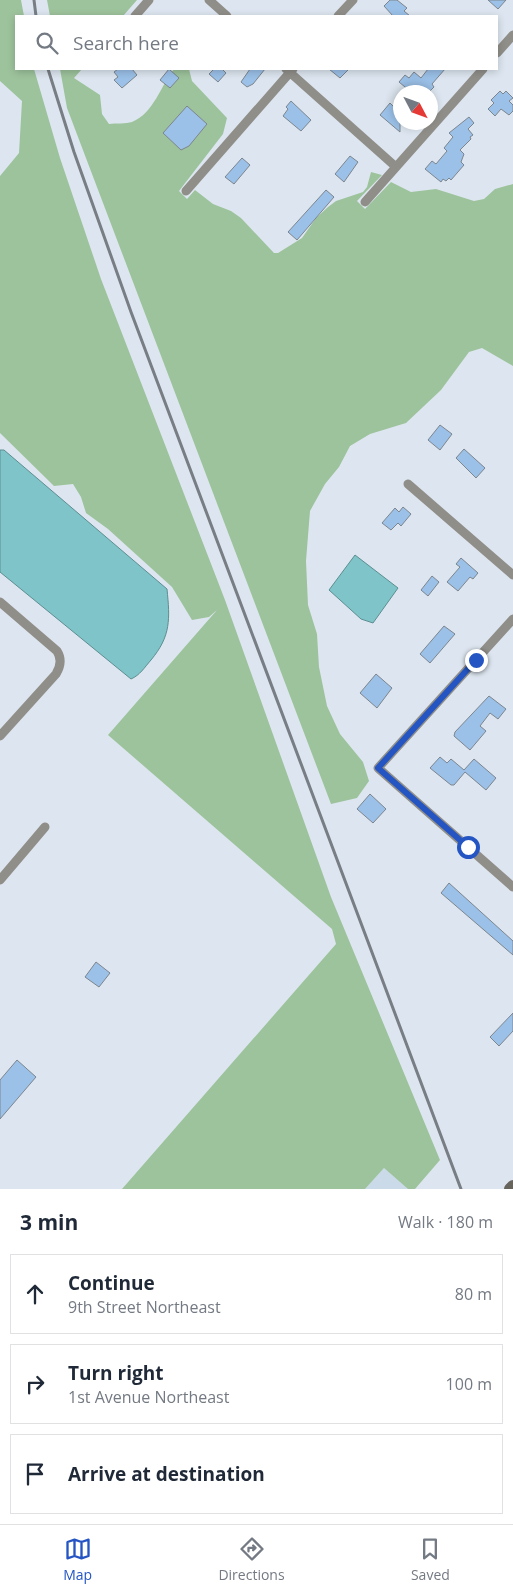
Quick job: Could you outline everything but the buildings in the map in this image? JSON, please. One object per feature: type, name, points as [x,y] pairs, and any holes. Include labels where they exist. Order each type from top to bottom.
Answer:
[{"type":"street","points":[[136,15],[150,0]]},
{"type":"street","points":[[209,0],[226,15]]},
{"type":"street","points":[[339,15],[352,0]]},
{"type":"street","points":[[498,52],[513,35]]},
{"type":"street","points":[[186,191],[290,70],[396,167]]},
{"type":"street","points":[[365,202],[482,70]]},
{"type":"street","points":[[408,484],[513,576]]},
{"type":"street","points":[[0,602],[57,651],[60,657],[60,667],[0,736]]},
{"type":"street","points":[[513,619],[378,768],[513,886]]},
{"type":"street","points":[[0,880],[45,827]]},
{"type":"street","points":[[510,1189],[513,1186]]},
{"type":"shaded area","points":[[384,1168],[408,1189],[365,1189]]},
{"type":"green space","points":[[0,0],[21,0],[24,15],[15,15],[15,70],[34,70],[60,158],[101,279],[225,600],[331,897],[440,1160],[415,1189],[408,1189],[384,1168],[365,1189],[122,1189],[336,944],[332,929],[108,735],[217,610],[209,617],[192,620],[172,587],[108,529],[86,513],[81,497],[73,484],[54,486],[0,433],[0,176],[19,153],[22,101],[0,81]]},
{"type":"green space","points":[[47,0],[137,0],[124,15],[50,15]]},
{"type":"green space","points":[[60,70],[81,70],[74,78],[100,95],[102,114],[109,124],[130,123],[140,118],[152,105],[173,70],[189,70],[192,81],[227,118],[223,134],[179,191],[187,199],[195,190],[213,204],[231,211],[241,218],[274,253],[278,253],[302,238],[316,218],[336,201],[363,192],[367,187],[371,172],[382,175],[357,201],[365,209],[391,182],[411,192],[436,189],[474,201],[484,199],[495,189],[513,184],[513,366],[482,348],[469,352],[441,390],[406,423],[370,434],[350,446],[339,467],[325,484],[310,511],[306,561],[308,605],[317,634],[319,667],[327,706],[340,734],[363,762],[369,781],[357,798],[331,804],[67,108]]},
{"type":"water","points":[[0,450],[4,450],[167,589],[169,618],[166,635],[158,651],[142,671],[131,679],[0,572]]},
{"type":"water","points":[[355,555],[398,588],[373,623],[361,619],[329,590]]},
{"type":"railway","points":[[34,0],[36,15]]},
{"type":"railway","points":[[48,70],[74,152],[131,312],[461,1189]]},
{"type":"route","points":[[468,847],[378,768],[476,660]]}]
